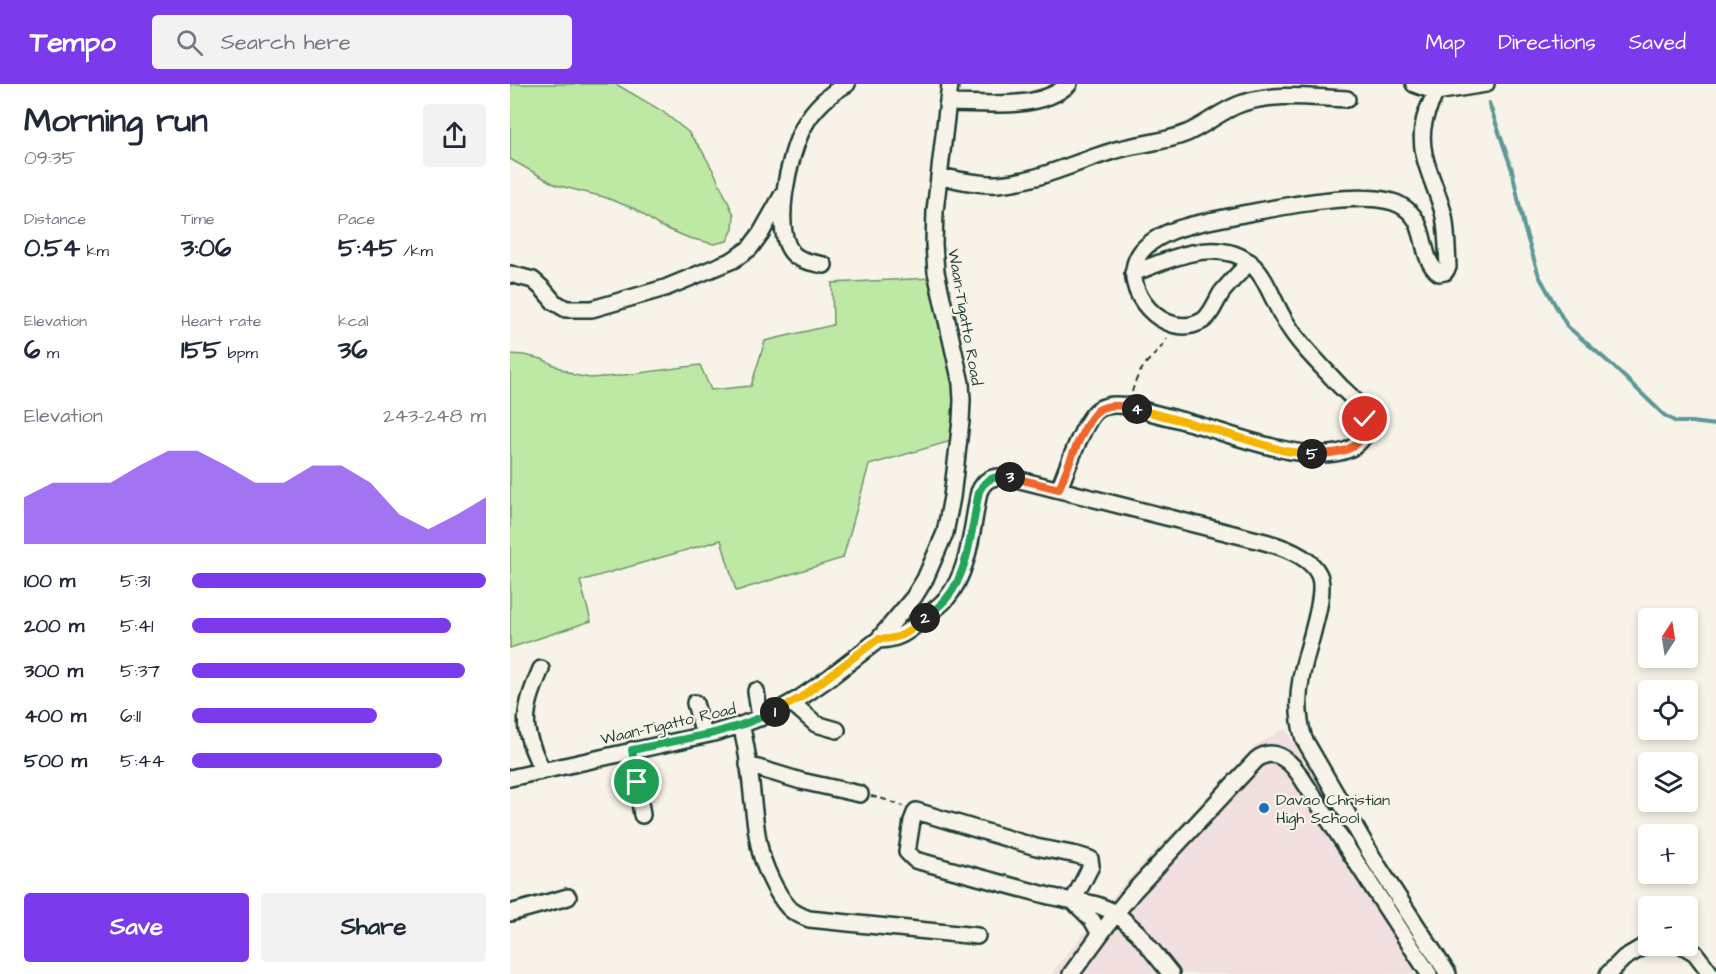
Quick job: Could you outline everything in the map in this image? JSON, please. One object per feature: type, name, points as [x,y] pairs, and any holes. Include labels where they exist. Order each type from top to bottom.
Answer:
[{"type":"street","points":[[824,265],[806,261],[789,249],[784,234],[783,194],[796,140],[805,123],[836,90],[847,84]]},
{"type":"street","name":"Waan-Tigatto Road","points":[[510,778],[704,735],[741,725],[779,710],[829,678],[878,639],[908,605],[925,579],[945,533],[961,421],[961,383],[936,272],[934,244],[935,211],[950,84]]},
{"type":"street","points":[[948,103],[1021,103],[1061,91],[1070,84]]},
{"type":"street","points":[[1414,84],[1436,92],[1486,84]]},
{"type":"street","points":[[1250,262],[1221,293],[1204,320],[1191,326],[1174,324],[1159,318],[1144,305],[1133,273],[1135,262],[1141,252],[1153,241],[1173,231],[1199,223],[1273,209],[1354,198],[1381,199],[1399,204],[1411,212],[1419,225],[1429,261],[1439,273],[1445,272],[1448,259],[1443,214],[1429,173],[1422,142],[1424,120],[1436,92]]},
{"type":"street","points":[[939,176],[995,184],[1015,182],[1034,178],[1121,148],[1184,135],[1202,127],[1241,103],[1265,98],[1347,99]]},
{"type":"street","points":[[510,274],[533,280],[554,302],[566,309],[592,309],[665,288],[733,260],[750,248],[783,194]]},
{"type":"street","points":[[1059,489],[1093,414],[1106,406],[1129,407],[1285,451],[1301,453],[1342,451],[1355,446],[1362,439],[1365,431],[1365,419],[1358,404],[1287,326],[1261,273],[1250,262],[1223,251],[1202,251],[1174,258],[1133,273]]},
{"type":"street","points":[[878,639],[888,640],[900,637],[946,599],[953,589],[968,550],[982,484],[998,476],[1059,489],[1265,542],[1296,554],[1309,563],[1319,575],[1321,586],[1298,703],[1304,739],[1376,863],[1448,974]]},
{"type":"street","points":[[541,669],[530,698],[527,731],[542,771]]},
{"type":"street","points":[[756,691],[760,718]]},
{"type":"street","points":[[695,703],[704,735]]},
{"type":"street","points":[[792,703],[816,724],[837,730]]},
{"type":"street","points":[[741,725],[759,847],[771,878],[790,909],[809,919],[976,936]]},
{"type":"street","points":[[632,750],[642,815]]},
{"type":"street","points":[[1071,974],[1132,892],[1256,760],[1268,754],[1276,754],[1285,758],[1299,774],[1429,974]]},
{"type":"street","points":[[748,765],[801,781],[860,794]]},
{"type":"street","points":[[1075,902],[1091,866],[1090,859],[1036,847],[916,812],[912,821],[907,852],[915,860],[1049,896],[1075,902],[1085,901],[1116,913],[1138,933],[1171,974]]},
{"type":"street","points":[[510,913],[568,897]]},
{"type":"street","points":[[1075,902],[1092,920],[1100,934]]},
{"type":"street","points":[[1608,974],[1624,958],[1638,950]]},
{"type":"street","points":[[1697,956],[1711,974]]},
{"type":"path","points":[[1129,407],[1141,371],[1164,344],[1174,324]]},
{"type":"path","points":[[860,794],[883,799],[916,812]]},
{"type":"shaded area","name":"Davao Christian High School","points":[[1285,728],[1369,869],[1437,974],[1051,974],[1119,889],[1254,747]]},
{"type":"green space","points":[[510,84],[616,84],[662,111],[688,132],[715,174],[734,215],[733,229],[727,241],[714,244],[689,238],[658,225],[635,209],[604,197],[556,185],[510,159]]},
{"type":"green space","points":[[931,278],[954,384],[956,403],[951,441],[869,465],[843,558],[736,591],[721,540],[580,581],[591,621],[510,648],[510,354],[542,359],[574,375],[590,378],[700,365],[711,390],[751,386],[765,341],[833,325],[832,283]]},
{"type":"waterway","points":[[1489,103],[1512,170],[1524,227],[1539,276],[1567,326],[1664,415],[1676,422],[1716,425]]},
{"type":"place","name":"Davao Christian High School","points":[[1264,808]]},
{"type":"route","points":[[637,782],[632,750],[714,733],[779,710],[829,678],[878,639],[888,640],[910,631],[946,599],[953,589],[968,550],[982,484],[998,476],[1059,489],[1087,424],[1099,409],[1116,405],[1129,407],[1285,451],[1314,454],[1342,451],[1355,446],[1362,439],[1365,431],[1365,419]]}]
